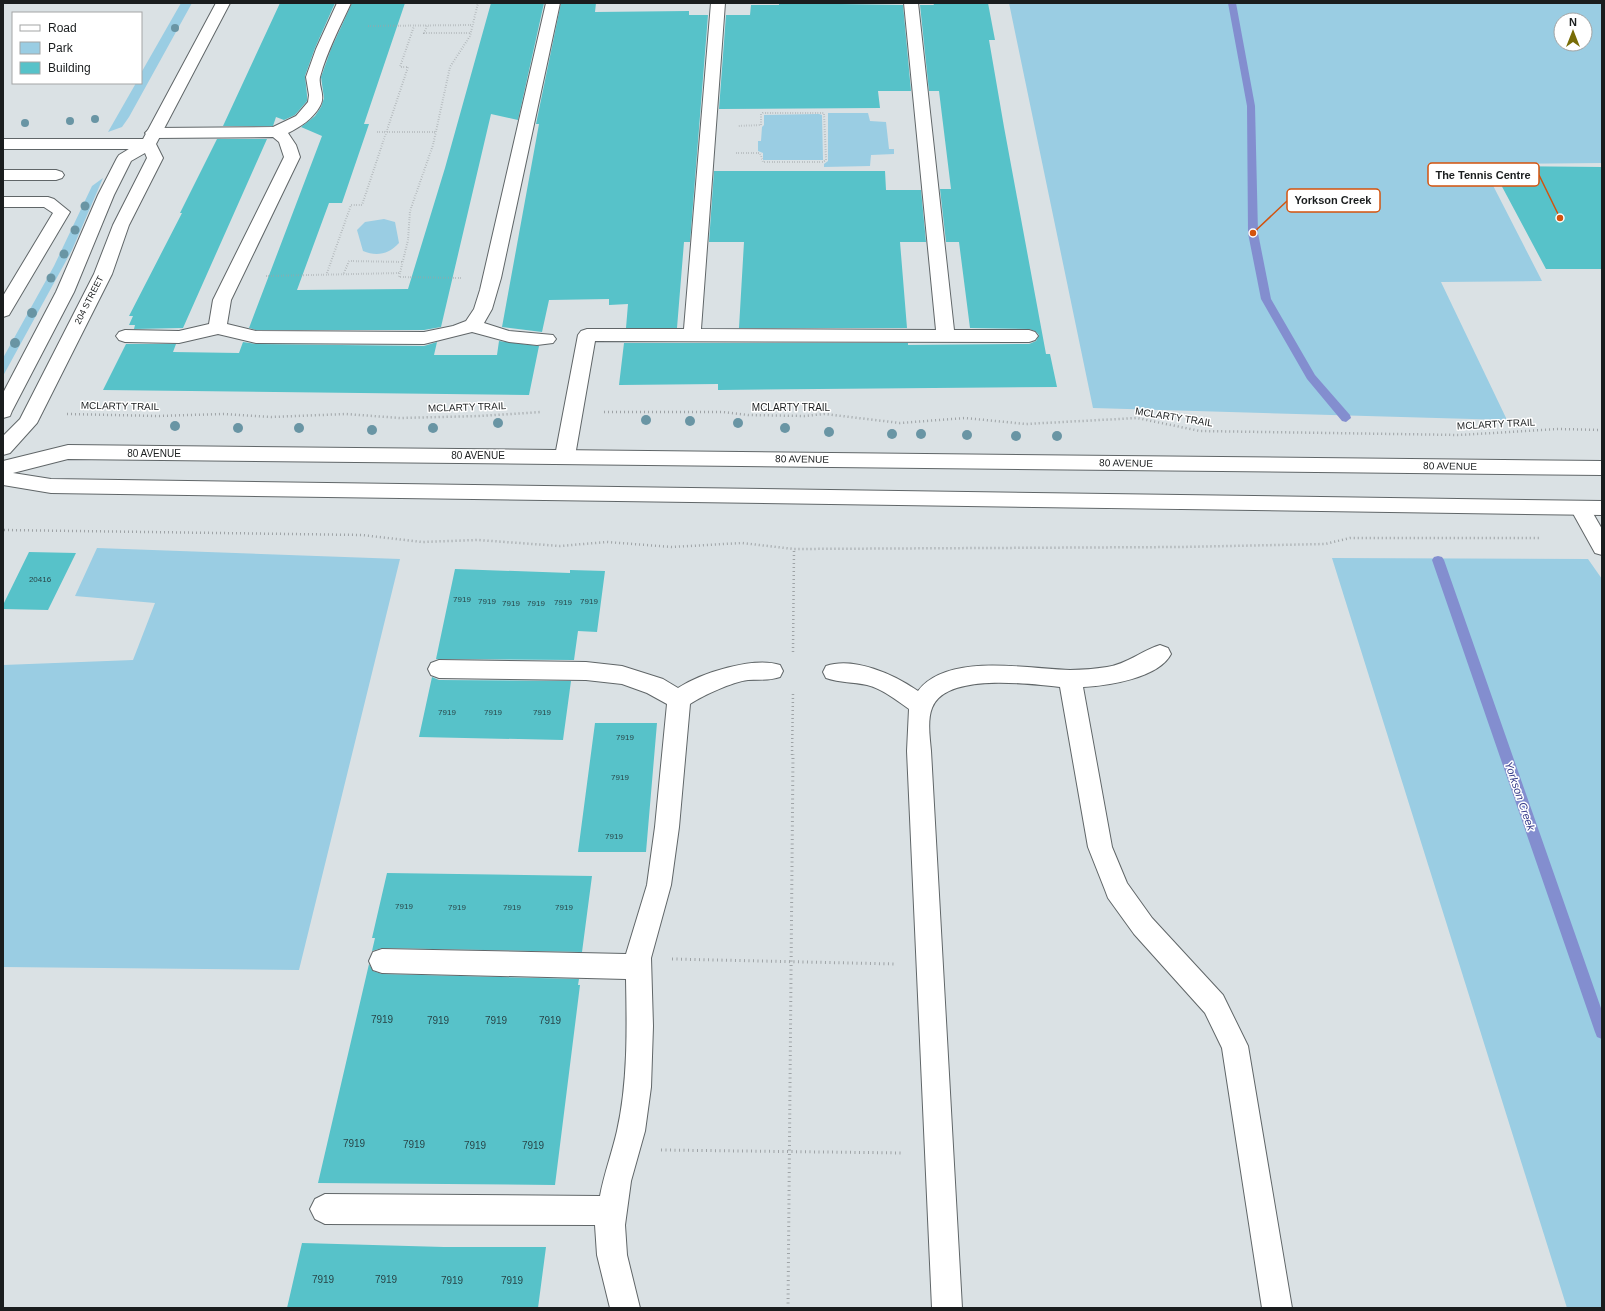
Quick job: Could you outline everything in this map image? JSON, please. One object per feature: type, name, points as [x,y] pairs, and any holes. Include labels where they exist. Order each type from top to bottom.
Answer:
[{"type":"main road","points":[[3,411],[65,292],[106,195],[125,158],[150,138],[223,3]]},
{"type":"main road","points":[[3,144],[274,132],[282,130],[308,112],[315,103],[316,95],[312,79],[344,3]]},
{"type":"main road","points":[[125,336],[179,337],[218,328],[256,337],[424,338],[450,333],[472,325],[483,310],[492,278],[553,3]]},
{"type":"main road","points":[[692,335],[718,3]]},
{"type":"main road","points":[[911,3],[946,336]]},
{"type":"main road","points":[[218,328],[218,314],[222,300],[292,157],[286,139],[274,132]]},
{"type":"main road","name":"204 STREET","points":[[3,448],[27,423],[103,274],[121,225],[155,158],[150,138]]},
{"type":"main road","points":[[3,175],[56,175]]},
{"type":"main road","points":[[3,202],[48,202],[62,212],[3,311]]},
{"type":"main road","points":[[472,325],[488,333],[507,337],[547,339]]},
{"type":"main road","points":[[565,456],[587,335],[1029,336]]},
{"type":"main road","name":"80 AVENUE","points":[[3,468],[68,452],[1602,468]]},
{"type":"main road","points":[[3,478],[51,486],[1602,508]]},
{"type":"main road","points":[[1580,508],[1602,547]]},
{"type":"main road","points":[[947,1308],[919,751],[921,705],[935,686],[953,679],[992,673],[1070,679],[1110,676],[1142,666],[1160,654]]},
{"type":"main road","points":[[439,669],[586,671],[622,675],[655,686],[678,699]]},
{"type":"main road","points":[[678,699],[696,688],[747,671],[772,671]]},
{"type":"main road","points":[[834,672],[869,676],[892,685],[921,705]]},
{"type":"main road","points":[[1070,679],[1100,847],[1117,890],[1143,926],[1214,1004],[1235,1046],[1277,1308]]},
{"type":"main road","points":[[625,1308],[612,1255],[610,1224],[617,1181],[631,1131],[637,1088],[640,1026],[638,962],[659,885],[667,828],[678,699]]},
{"type":"main road","points":[[382,961],[638,962]]},
{"type":"main road","points":[[325,1208],[612,1211]]},
{"type":"path","points":[[478,3],[470,33],[450,67],[436,132],[410,211],[408,240],[399,276],[492,278]]},
{"type":"path","points":[[368,26],[472,25]]},
{"type":"path","points":[[234,276],[326,276],[351,206],[362,206],[408,67],[400,67],[414,26]]},
{"type":"path","points":[[427,26],[424,33],[470,33]]},
{"type":"path","points":[[706,152],[760,153],[761,162],[766,163],[823,162],[826,160],[824,113],[767,112],[761,114],[760,125],[708,126]]},
{"type":"path","points":[[377,132],[436,132]]},
{"type":"path","points":[[344,273],[349,261],[403,262]]},
{"type":"path","points":[[327,273],[400,273]]},
{"type":"path","name":"MCLARTY TRAIL","points":[[64,416],[70,413],[157,416],[179,414],[224,414],[271,417],[346,414],[400,418],[480,416],[527,412],[723,412],[748,415],[804,416],[825,414],[900,423],[965,418],[1026,424],[1059,421],[1137,418],[1200,431],[1459,435],[1559,429],[1602,430]]},
{"type":"path","points":[[4,530],[362,535],[422,542],[478,540],[536,546],[560,546],[607,542],[672,547],[742,544],[794,549],[1181,547],[1325,544],[1350,538],[1542,538]]},
{"type":"path","points":[[793,660],[794,549]]},
{"type":"path","points":[[788,1308],[788,1152],[793,692]]},
{"type":"path","points":[[638,962],[930,965]]},
{"type":"path","points":[[626,1149],[939,1153]]},
{"type":"green space","points":[[181,3],[192,3],[129,117],[122,127],[108,132],[135,84],[142,84],[142,71]]},
{"type":"green space","points":[[1009,3],[1602,3],[1602,163],[1482,164],[1542,281],[1441,282],[1507,420],[1093,408]]},
{"type":"green space","points":[[828,113],[868,113],[870,121],[886,122],[889,149],[894,149],[894,154],[871,155],[870,166],[824,167],[824,164],[828,161]]},
{"type":"green space","points":[[764,115],[822,115],[823,160],[763,160],[763,153],[758,151],[758,141],[761,141]]},
{"type":"green space","points":[[103,178],[72,250],[3,376],[3,358],[54,266],[92,186]]},
{"type":"green space","points":[[384,219],[395,222],[399,243],[391,250],[378,254],[363,251],[357,230],[365,222]]},
{"type":"green space","points":[[97,548],[400,559],[299,970],[3,967],[3,665],[133,660],[155,603],[75,596]]},
{"type":"green space","points":[[1332,558],[1588,559],[1602,579],[1602,1308],[1567,1308]]},
{"type":"building","points":[[280,3],[335,3],[315,48],[305,76],[307,101],[295,115],[284,120],[276,117],[273,126],[223,126]]},
{"type":"building","points":[[352,3],[405,3],[364,124],[369,124],[342,203],[329,203],[297,290],[408,289],[445,168],[491,3],[544,3],[518,120],[491,114],[441,327],[424,330],[256,330],[249,328],[322,136],[301,127],[315,116],[321,107],[324,98],[321,77],[331,49]]},
{"type":"building","points":[[561,3],[596,3],[595,12],[689,11],[689,15],[708,15],[690,242],[684,242],[677,328],[626,328],[628,304],[609,305],[609,299],[549,300],[542,332],[502,327],[539,124],[536,124]]},
{"type":"building","points":[[779,3],[903,5],[911,91],[878,91],[880,108],[719,109],[726,15],[750,15],[751,5],[779,5]]},
{"type":"building","points":[[933,3],[988,3],[995,40],[989,40],[1004,127],[1046,354],[1050,354],[1057,387],[718,390],[718,384],[619,385],[624,343],[908,343],[908,345],[1029,344],[1036,341],[1039,335],[1035,331],[1029,329],[970,328],[959,242],[946,242],[940,189],[951,189],[939,91],[929,91],[920,5],[934,5]]},
{"type":"building","points":[[217,139],[267,139],[183,328],[134,329],[135,325],[129,325],[133,316],[129,316],[182,213],[180,213]]},
{"type":"building","points":[[1491,166],[1602,167],[1602,269],[1546,269]]},
{"type":"building","points":[[714,171],[885,171],[886,190],[921,190],[926,242],[900,242],[907,328],[739,328],[744,242],[709,242]]},
{"type":"building","points":[[499,341],[539,346],[529,395],[103,390],[126,344],[176,344],[173,352],[239,353],[243,342],[256,344],[424,346],[437,342],[434,355],[497,355]]},
{"type":"building","points":[[29,552],[76,553],[48,610],[3,609],[3,605]]},
{"type":"building","points":[[455,569],[570,573],[570,570],[605,571],[597,632],[578,631],[574,660],[436,659]]},
{"type":"building","points":[[432,677],[439,680],[571,681],[563,740],[419,737]]},
{"type":"building","points":[[595,723],[657,723],[646,852],[578,852]]},
{"type":"building","points":[[387,873],[592,876],[582,952],[382,948],[372,951],[375,938],[372,938]]},
{"type":"building","points":[[369,964],[373,971],[382,974],[579,979],[578,985],[580,985],[555,1185],[318,1183]]},
{"type":"building","points":[[302,1243],[444,1247],[546,1247],[538,1308],[287,1308]]},
{"type":"waterway","name":"Yorkson Creek","points":[[1232,3],[1251,106],[1253,233],[1266,299],[1311,377],[1346,418]]},
{"type":"waterway","name":"Yorkson Creek","points":[[1438,560],[1602,1032]]},
{"type":"place","name":"The Tennis Centre","points":[[1560,218]]},
{"type":"place","name":"Yorkson Creek","points":[[1253,233]]}]
